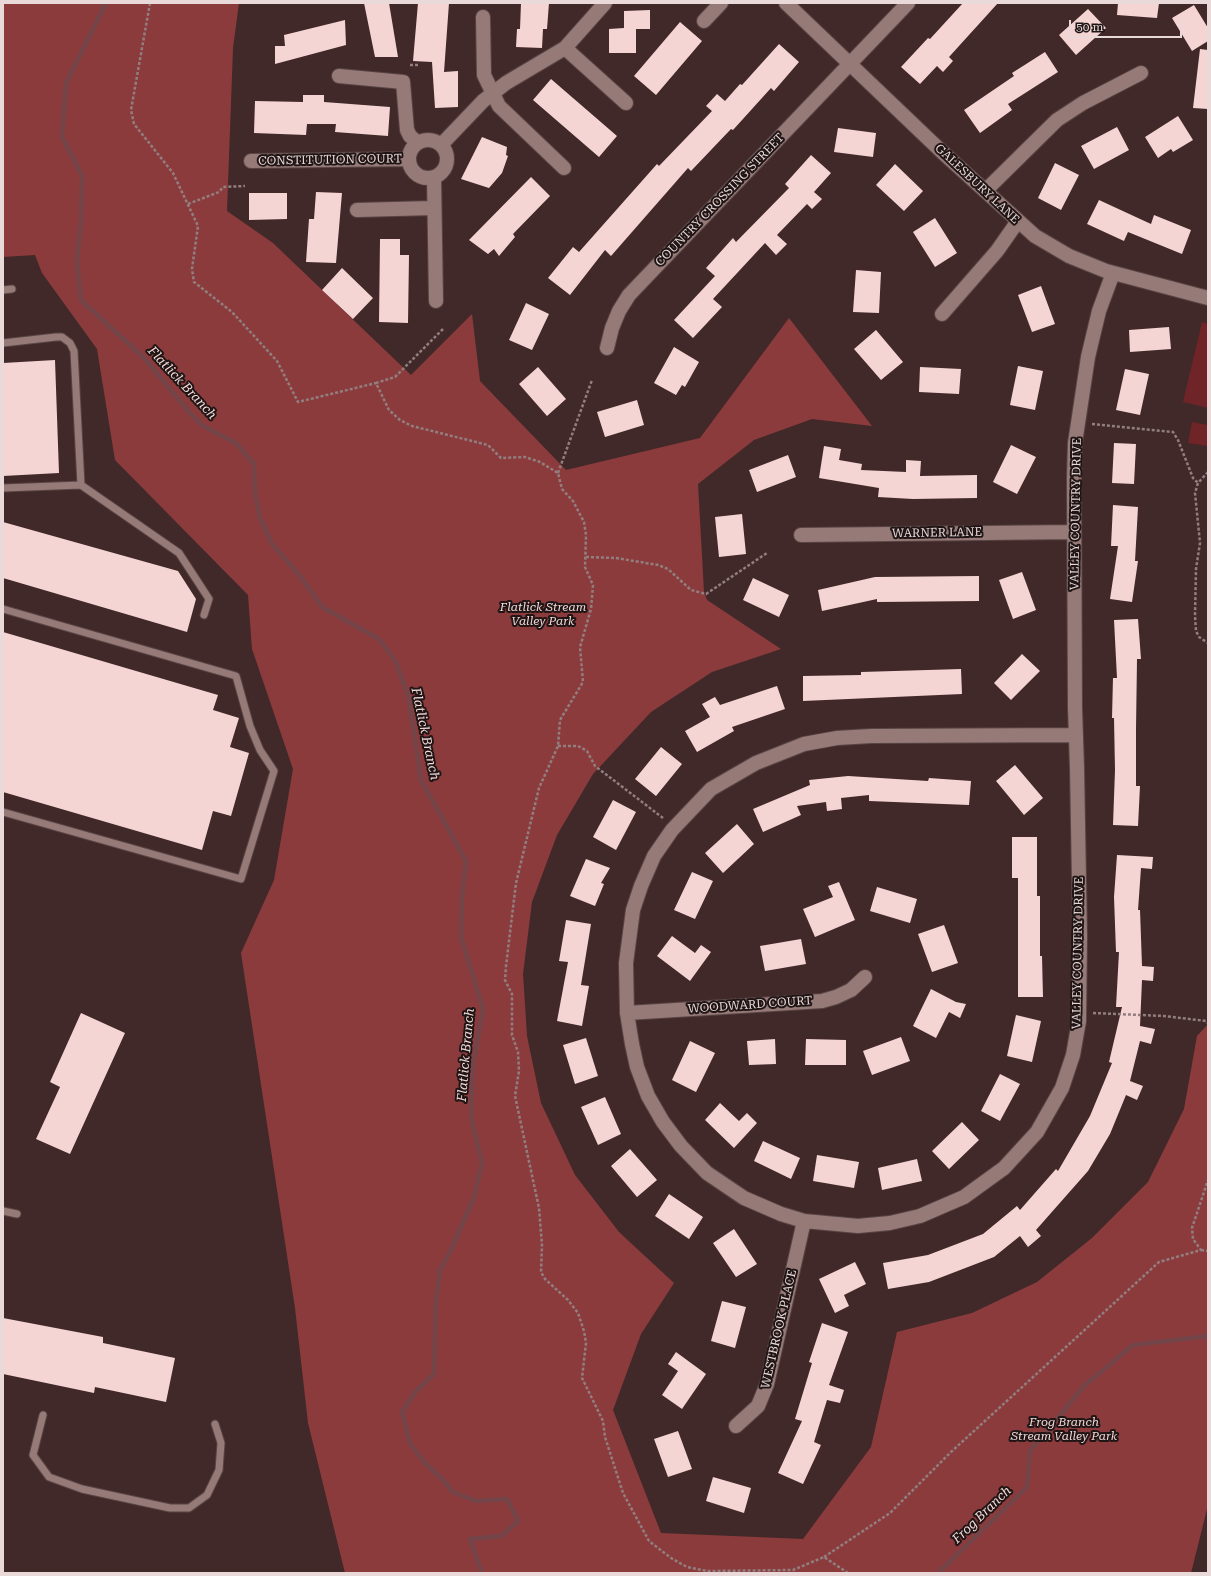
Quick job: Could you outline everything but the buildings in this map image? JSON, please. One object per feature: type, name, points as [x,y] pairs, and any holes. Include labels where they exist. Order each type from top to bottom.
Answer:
[{"type":"street","points":[[704,21],[721,3]]},
{"type":"street","name":"GALESBURY LANE","points":[[786,3],[984,191],[1035,236],[1055,249],[1113,273],[1208,298]]},
{"type":"street","name":"COUNTRY CROSSING STREET","points":[[607,348],[616,317],[629,295],[908,3]]},
{"type":"street","points":[[441,145],[483,101],[493,93],[565,48],[599,5]]},
{"type":"street","points":[[483,17],[484,75],[499,106],[564,168]]},
{"type":"street","points":[[565,48],[626,102]]},
{"type":"street","points":[[984,191],[1057,120],[1083,102],[1141,73]]},
{"type":"street","points":[[339,76],[403,82],[407,130],[410,136],[418,143]]},
{"type":"street","points":[[430,140],[441,145],[445,150],[446,162],[440,173],[434,177],[422,177],[412,170],[409,159],[410,151],[418,143],[430,140]]},
{"type":"street","name":"CONSTITUTION COURT","points":[[251,161],[409,159]]},
{"type":"street","points":[[434,177],[433,208],[436,301]]},
{"type":"street","points":[[357,210],[433,208]]},
{"type":"street","points":[[942,314],[998,251],[1018,221]]},
{"type":"street","name":"VALLEY COUNTRY DRIVE","points":[[1076,735],[871,736],[837,738],[787,749],[734,775],[711,789],[689,811],[654,856],[633,910],[626,963],[627,1013],[637,1067],[648,1096],[663,1122],[681,1146],[707,1173],[726,1187],[763,1208],[804,1221],[858,1226],[890,1223],[936,1210],[964,1197],[1004,1168],[1037,1132],[1055,1103],[1071,1061],[1079,1020],[1074,532],[1075,457],[1080,406],[1088,357],[1099,311],[1113,273]]},
{"type":"street","name":"WARNER LANE","points":[[801,535],[1074,532]]},
{"type":"street","name":"WOODWARD COURT","points":[[627,1013],[822,1001],[836,997],[851,990],[865,977]]},
{"type":"street","name":"WESTBROOK PLACE","points":[[736,1426],[758,1406],[768,1384],[804,1221]]},
{"type":"lane","points":[[3,290],[12,289]]},
{"type":"lane","points":[[3,343],[56,337],[62,338],[70,343],[74,351],[81,485]]},
{"type":"lane","points":[[3,488],[81,485],[179,553],[209,599],[204,615]]},
{"type":"lane","points":[[3,609],[236,676],[250,726],[260,750],[274,771],[241,879],[3,812]]},
{"type":"lane","points":[[3,1211],[17,1214]]},
{"type":"lane","points":[[43,1415],[33,1454],[49,1477],[82,1489],[170,1508],[189,1508],[207,1495],[219,1470],[221,1443],[215,1424]]},
{"type":"path","points":[[150,3],[131,110],[134,124],[174,173],[198,226],[192,269],[194,282],[232,312],[277,361],[298,402],[376,384],[395,377],[443,329]]},
{"type":"path","points":[[410,65],[418,65]]},
{"type":"path","points":[[188,204],[220,192],[223,187],[245,186]]},
{"type":"path","points":[[592,380],[558,473],[562,489],[573,500],[584,522],[586,535],[585,567],[592,585],[591,609],[580,647],[583,682],[560,720],[558,746],[539,788],[517,875],[508,941],[505,980],[512,994],[512,1035],[518,1052],[519,1071],[515,1096],[538,1208],[542,1245],[541,1272],[545,1279],[568,1300],[578,1313],[586,1343],[582,1378],[603,1421],[604,1437],[623,1493],[648,1541],[671,1558],[687,1567],[707,1571],[793,1570],[824,1557],[890,1513],[951,1452],[1159,1262],[1201,1250],[1208,1251]]},
{"type":"path","points":[[376,384],[389,410],[400,420],[412,426],[488,445],[501,458],[525,457],[540,462],[558,473]]},
{"type":"path","points":[[1092,424],[1173,432],[1178,440],[1193,478],[1198,483]]},
{"type":"path","points":[[1208,472],[1198,483],[1195,493],[1200,543],[1196,569],[1196,631],[1199,636],[1208,643]]},
{"type":"path","points":[[586,557],[616,558],[658,565],[668,569],[691,590],[706,594],[767,553]]},
{"type":"path","points":[[558,746],[578,746],[587,751],[595,766],[663,818]]},
{"type":"path","points":[[1093,1013],[1170,1017],[1206,1021],[1208,1023]]},
{"type":"path","points":[[1201,1250],[1193,1239],[1192,1228],[1208,1180]]},
{"type":"path","points":[[824,1557],[848,1573]]},
{"type":"shaded area","points":[[1202,322],[1208,324],[1208,408],[1183,402]]},
{"type":"shaded area","points":[[1192,422],[1208,425],[1208,446],[1188,443]]},
{"type":"green space","points":[[3,3],[239,3],[233,48],[227,211],[273,243],[411,375],[472,314],[480,381],[566,470],[700,438],[789,318],[872,426],[812,419],[754,440],[698,484],[704,592],[707,600],[781,649],[712,672],[651,712],[593,774],[557,835],[532,902],[523,974],[527,1036],[541,1103],[575,1175],[619,1232],[674,1283],[641,1334],[613,1410],[661,1533],[803,1539],[871,1447],[897,1332],[972,1313],[1037,1282],[1092,1238],[1148,1182],[1184,1109],[1197,1036],[1208,1024],[1208,1505],[1191,1573],[345,1573],[308,1423],[295,1308],[241,953],[274,880],[293,769],[252,649],[248,595],[115,460],[97,349],[42,273],[35,255],[3,257]]},
{"type":"waterway","name":"Flatlick Branch","points":[[106,3],[66,83],[62,137],[82,176],[81,221],[77,261],[81,300],[145,359],[189,412],[203,426],[236,443],[254,464],[255,493],[260,518],[272,544],[300,576],[322,607],[379,639],[396,662],[409,699],[421,780],[466,861],[462,897],[461,937],[483,1009],[473,1064],[471,1117],[482,1163],[474,1197],[452,1248],[440,1270],[436,1299],[434,1374],[416,1391],[402,1412],[410,1443],[425,1463],[453,1492],[476,1501],[507,1499],[518,1521],[501,1536],[470,1539],[482,1573]]},
{"type":"waterway","name":"Frog Branch","points":[[938,1573],[1027,1487],[1030,1451],[1085,1385],[1133,1345],[1208,1336]]},
{"type":"park label","name":"Flatlick Stream Valley Park","points":[[543,614]]},
{"type":"park label","name":"Frog Branch Stream Valley Park","points":[[1064,1429]]}]
